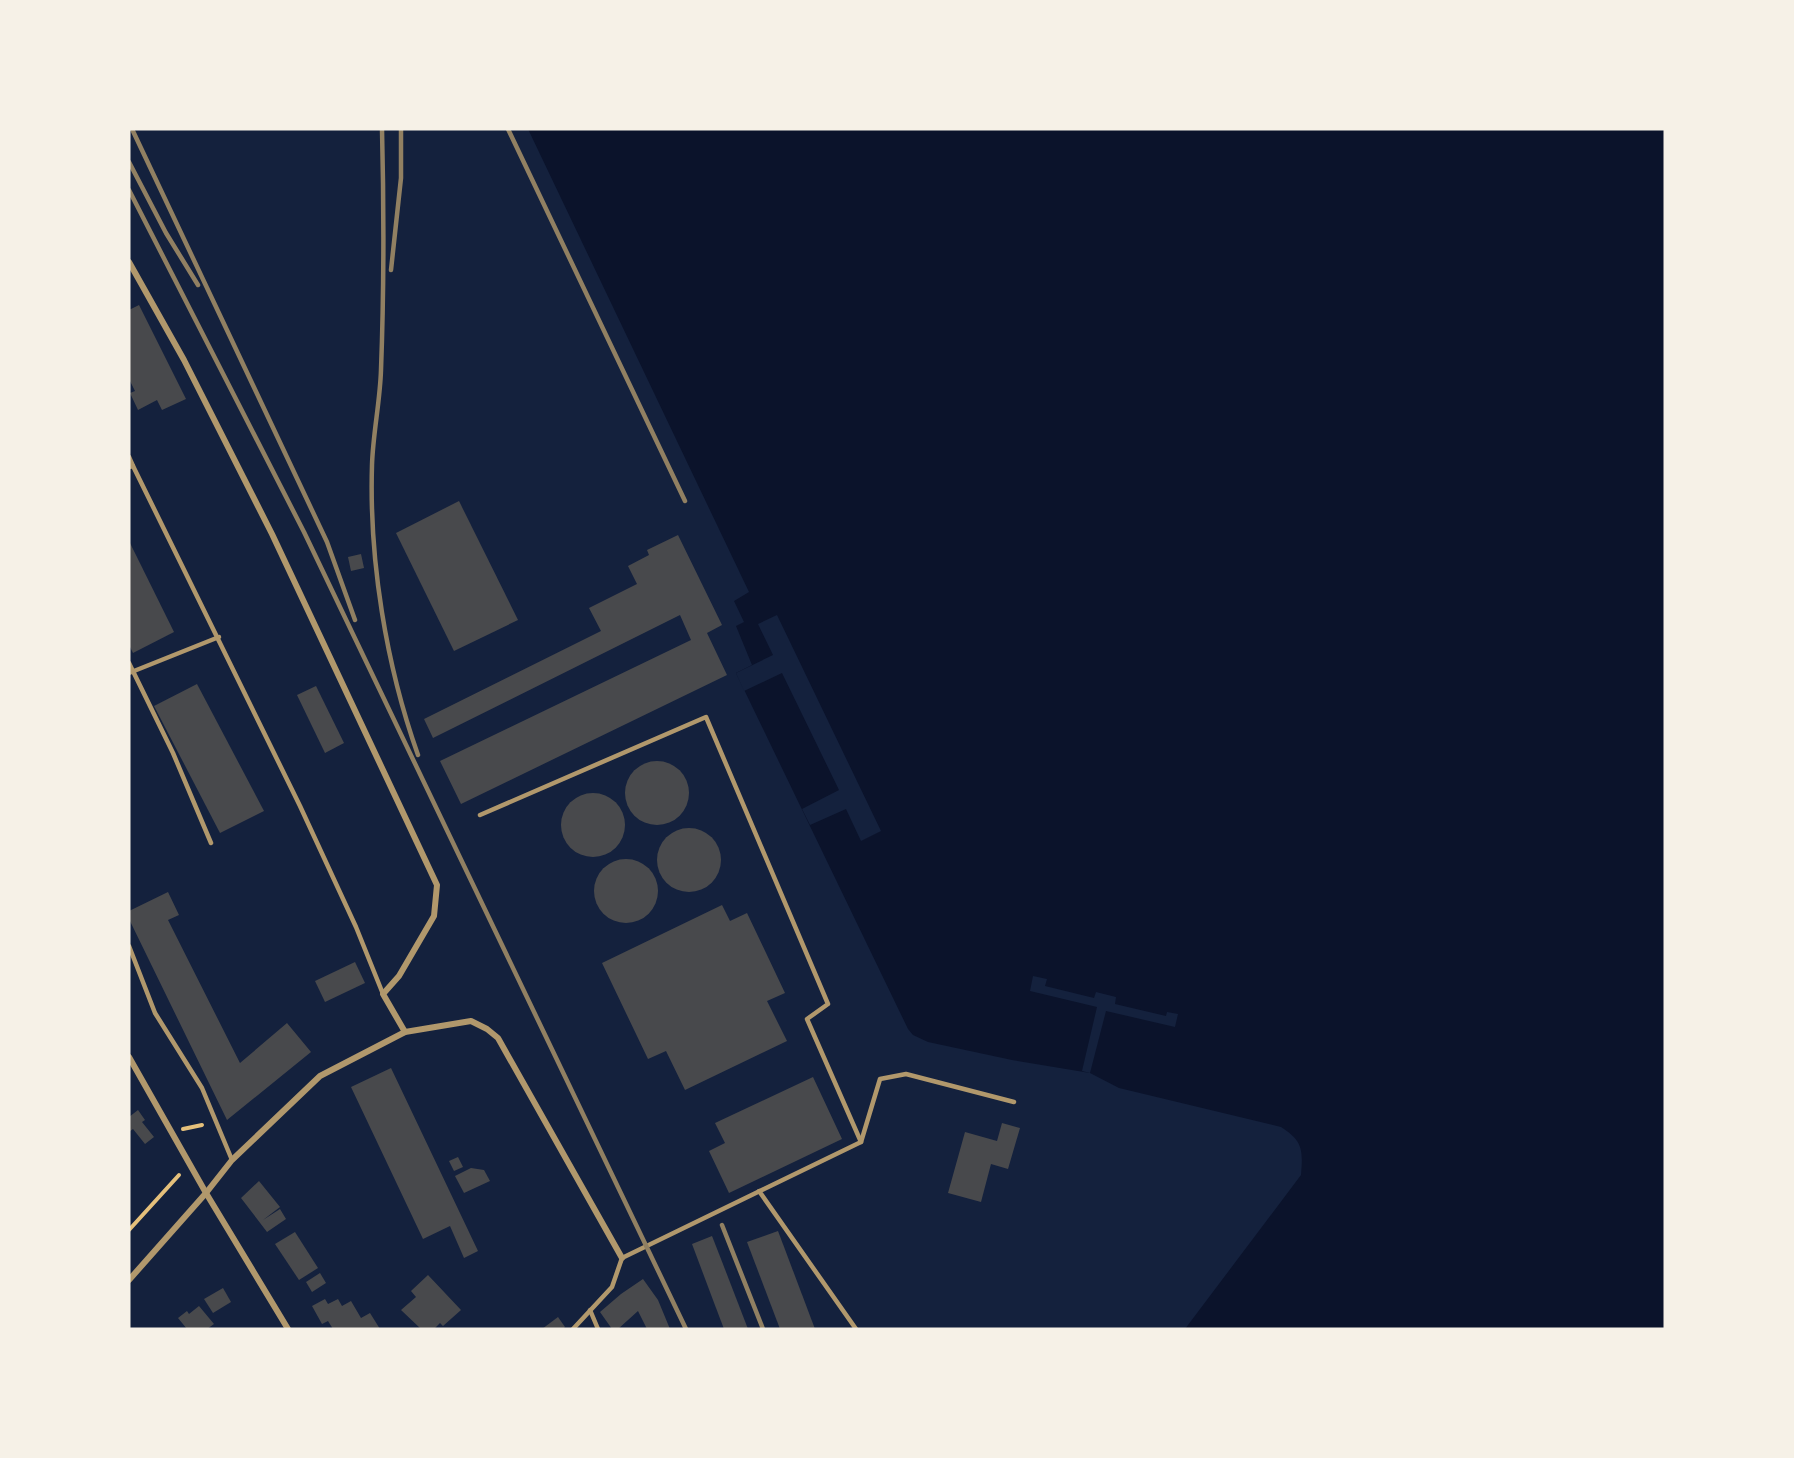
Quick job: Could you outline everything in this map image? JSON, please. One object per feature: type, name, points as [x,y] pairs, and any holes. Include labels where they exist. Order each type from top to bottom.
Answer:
[{"type":"street","points":[[129,262],[184,360],[272,534],[437,885],[434,916],[399,976],[383,994],[405,1032]]},
{"type":"street","points":[[129,1280],[232,1160],[320,1076],[405,1032],[471,1021],[498,1038],[622,1258]]},
{"type":"street","points":[[129,1057],[189,1164],[288,1329]]},
{"type":"lane","points":[[129,457],[131,467],[219,637],[356,927],[383,994]]},
{"type":"lane","points":[[131,672],[219,637]]},
{"type":"lane","points":[[129,663],[131,672],[172,753],[211,843]]},
{"type":"lane","points":[[480,815],[706,717],[828,1004],[807,1019],[861,1142]]},
{"type":"lane","points":[[129,946],[155,1012],[202,1088],[232,1160]]},
{"type":"lane","points":[[573,1329],[614,1283],[622,1258],[861,1142],[880,1079],[906,1074],[1014,1102]]},
{"type":"lane","points":[[759,1191],[856,1329]]},
{"type":"lane","points":[[590,1310],[598,1329]]},
{"type":"path","points":[[171,1131],[216,1122]]},
{"type":"path","points":[[129,1230],[189,1164]]},
{"type":"water","points":[[528,129],[1665,129],[1665,1329],[1185,1329],[1301,1175],[1302,1159],[1298,1142],[1281,1127],[1119,1088],[1090,1073],[1012,1060],[928,1042],[913,1035],[908,1029],[736,673],[752,665],[736,626],[744,622],[734,601],[749,592]]},
{"type":"pier","points":[[777,615],[881,831],[861,841],[846,809],[810,825],[802,809],[839,790],[782,673],[744,691],[736,673],[773,655],[758,624]]},
{"type":"pier","points":[[1033,976],[1047,979],[1045,986],[1094,998],[1096,992],[1116,997],[1115,1004],[1166,1016],[1167,1012],[1178,1014],[1175,1027],[1106,1011],[1090,1073],[1082,1071],[1097,1007],[1030,991]]},
{"type":"building","points":[[139,305],[186,399],[162,410],[157,400],[138,410],[130,393],[135,391],[129,379],[129,310]]},
{"type":"building","points":[[459,501],[518,620],[454,651],[396,533]]},
{"type":"building","points":[[678,535],[722,625],[707,633],[727,675],[461,804],[440,761],[691,640],[680,615],[433,738],[424,719],[601,631],[589,608],[637,584],[628,566],[649,555],[647,550]]},
{"type":"building","points":[[129,541],[174,632],[133,653],[129,645]]},
{"type":"building","points":[[361,554],[364,568],[351,571],[348,557]]},
{"type":"building","points":[[197,684],[264,811],[220,833],[154,706]]},
{"type":"building","points":[[316,686],[344,743],[325,753],[297,695]]},
{"type":"building","points":[[651,761],[663,761],[680,770],[687,781],[689,793],[687,805],[680,816],[663,825],[651,825],[639,820],[630,811],[625,799],[625,787],[630,775],[639,766]]},
{"type":"building","points":[[587,793],[599,793],[616,802],[623,813],[625,825],[623,837],[616,848],[599,857],[587,857],[575,852],[566,843],[561,831],[561,819],[566,807],[575,798]]},
{"type":"building","points":[[683,828],[695,828],[712,837],[719,848],[721,860],[719,872],[712,883],[695,892],[683,892],[671,887],[662,878],[657,866],[657,854],[662,842],[671,833]]},
{"type":"building","points":[[620,859],[632,859],[649,868],[656,879],[658,891],[656,903],[649,914],[632,923],[620,923],[608,918],[599,909],[594,897],[594,885],[599,873],[608,864]]},
{"type":"building","points":[[168,892],[179,915],[168,920],[240,1063],[287,1023],[311,1052],[227,1120],[129,919],[129,911]]},
{"type":"building","points":[[722,905],[730,921],[747,913],[785,993],[767,1001],[787,1041],[685,1090],[666,1051],[648,1059],[602,963]]},
{"type":"building","points":[[355,962],[365,983],[325,1002],[315,981]]},
{"type":"building","points":[[391,1068],[478,1251],[464,1258],[450,1226],[423,1239],[351,1087]]},
{"type":"building","points":[[813,1077],[842,1139],[729,1193],[709,1151],[725,1143],[715,1123]]},
{"type":"building","points":[[138,1110],[145,1120],[142,1122],[154,1137],[145,1144],[133,1129],[129,1132],[129,1117]]},
{"type":"building","points":[[1002,1123],[1020,1128],[1008,1169],[991,1164],[981,1202],[948,1193],[965,1132],[997,1141]]},
{"type":"building","points":[[458,1157],[463,1167],[454,1171],[449,1161]]},
{"type":"building","points":[[471,1168],[484,1170],[490,1181],[464,1193],[455,1176]]},
{"type":"building","points":[[259,1181],[280,1207],[263,1220],[280,1209],[286,1219],[267,1232],[241,1198]]},
{"type":"building","points":[[778,1231],[815,1329],[780,1329],[747,1242]]},
{"type":"building","points":[[295,1232],[318,1268],[299,1280],[275,1244]]},
{"type":"building","points":[[712,1236],[748,1329],[724,1329],[692,1244]]},
{"type":"building","points":[[320,1273],[326,1283],[312,1292],[306,1282]]},
{"type":"building","points":[[428,1275],[461,1310],[443,1326],[440,1323],[434,1329],[421,1329],[401,1310],[416,1297],[411,1291]]},
{"type":"building","points":[[643,1279],[658,1300],[670,1329],[647,1329],[638,1311],[618,1329],[612,1329],[600,1312]]},
{"type":"building","points":[[223,1288],[231,1302],[213,1313],[204,1299]]},
{"type":"building","points":[[325,1299],[328,1304],[338,1299],[342,1306],[351,1301],[361,1318],[370,1313],[380,1329],[333,1329],[328,1321],[322,1324],[312,1306]]},
{"type":"building","points":[[199,1306],[214,1324],[207,1329],[187,1329],[178,1318],[187,1311],[189,1314]]},
{"type":"building","points":[[558,1317],[565,1327],[563,1329],[542,1329]]},
{"type":"railway","points":[[132,129],[327,542],[355,620]]},
{"type":"railway","points":[[382,129],[383,310],[380,382],[372,465],[373,538],[389,649],[418,755]]},
{"type":"railway","points":[[391,270],[401,178],[401,129]]},
{"type":"railway","points":[[508,129],[685,501]]},
{"type":"railway","points":[[129,162],[166,233],[198,285]]},
{"type":"railway","points":[[129,190],[304,532],[686,1329]]},
{"type":"railway","points":[[722,1225],[763,1329]]}]
